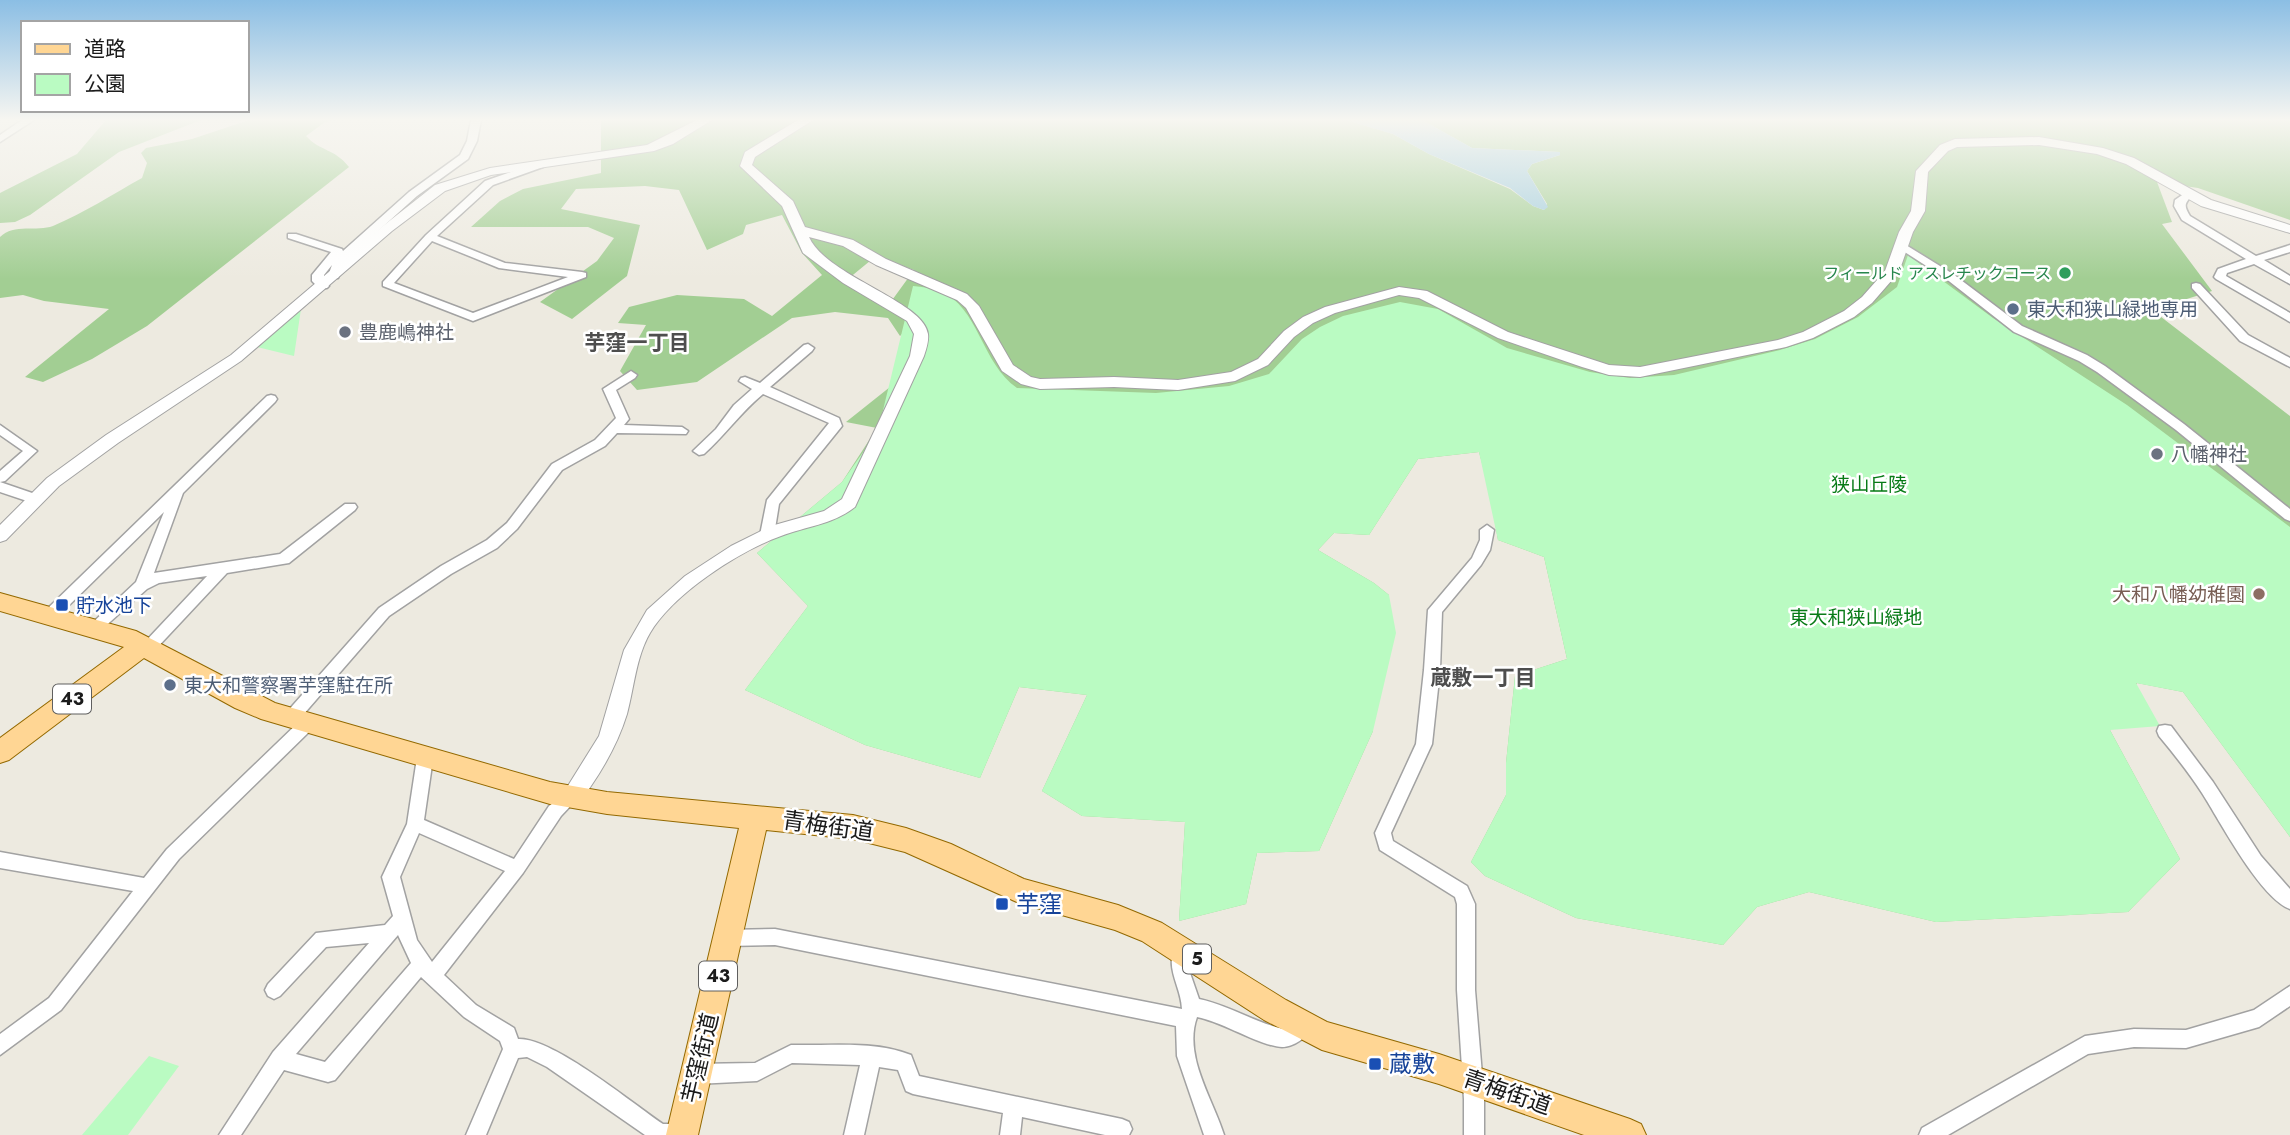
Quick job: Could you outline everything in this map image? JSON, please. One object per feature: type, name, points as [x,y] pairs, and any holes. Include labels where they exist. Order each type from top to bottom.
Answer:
[{"type":"main road","name":"青梅街道","points":[[0,602],[96,626],[146,647],[244,701],[299,721],[571,797],[607,803],[853,827],[906,840],[942,853],[1019,890],[1140,927],[1182,949],[1303,1026],[1353,1046],[1471,1079],[1630,1135]]},
{"type":"main road","name":"43","points":[[0,752],[146,647]]},
{"type":"main road","name":"芋窪街道","points":[[682,1135],[755,818]]},
{"type":"street","points":[[328,281],[339,261],[413,194],[442,173]]},
{"type":"street","points":[[0,536],[33,498],[78,460],[237,357],[440,188],[469,177],[493,173]]},
{"type":"street","points":[[430,237],[503,266],[582,275],[473,317],[387,284],[430,237],[489,183],[517,173]]},
{"type":"street","points":[[280,1059],[328,1073],[427,970],[517,867],[555,810],[571,797],[586,778],[613,724],[632,651],[648,622],[665,603],[714,566],[767,535],[834,515],[849,503],[913,367],[920,328],[913,318],[859,287],[808,250],[788,204],[752,173]]},
{"type":"street","points":[[800,230],[848,243],[881,262],[962,297],[972,306],[1007,368],[1026,381],[1040,384],[1114,382],[1178,385],[1236,376],[1263,362],[1289,334],[1308,320],[1330,310],[1399,291],[1422,294],[1503,335],[1587,364],[1626,372],[1652,371],[1781,344],[1829,325],[1867,300],[1892,272],[1901,245],[1918,211],[1922,173]]},
{"type":"street","points":[[2151,173],[2188,194],[2239,215],[2290,229]]},
{"type":"street","points":[[2188,194],[2180,200],[2179,206],[2186,218],[2290,281]]},
{"type":"street","points":[[292,236],[333,247],[338,251],[318,275],[318,281],[328,281]]},
{"type":"street","points":[[1901,245],[1949,276],[2018,329],[2083,358],[2111,376],[2180,427],[2290,516]]},
{"type":"street","points":[[2290,248],[2222,271],[2220,277],[2290,318]]},
{"type":"street","points":[[2196,286],[2244,338],[2290,363]]},
{"type":"street","points":[[699,451],[720,432],[738,408],[808,348]]},
{"type":"street","points":[[0,1046],[55,1004],[173,853],[299,721],[384,612],[446,570],[492,544],[512,526],[557,467],[600,443],[615,429],[623,419],[609,389],[631,375]]},
{"type":"street","points":[[745,381],[835,421],[836,426],[772,503],[767,535]]},
{"type":"street","points":[[50,615],[271,400]]},
{"type":"street","points":[[0,429],[31,451],[0,478]]},
{"type":"street","points":[[615,429],[682,431]]},
{"type":"street","points":[[0,487],[33,498]]},
{"type":"street","points":[[142,585],[179,489]]},
{"type":"street","points":[[96,626],[142,585],[174,573],[284,559],[350,507]]},
{"type":"street","points":[[1474,1135],[1466,990],[1466,904],[1461,892],[1386,845],[1383,833],[1424,744],[1435,610],[1483,552],[1489,539],[1487,530]]},
{"type":"street","points":[[146,647],[223,567]]},
{"type":"street","points":[[2165,731],[2207,787],[2221,813],[2249,852],[2290,901]]},
{"type":"street","points":[[425,758],[415,824],[391,877],[409,943],[427,970],[470,1011],[507,1035],[512,1049],[476,1135]]},
{"type":"street","points":[[415,824],[517,867]]},
{"type":"street","points":[[0,860],[148,886]]},
{"type":"street","points":[[229,1135],[280,1059],[402,918]]},
{"type":"street","points":[[274,990],[322,939],[389,933]]},
{"type":"street","points":[[727,938],[775,937],[1189,1013],[1213,1011],[1283,1038],[1303,1026]]},
{"type":"street","points":[[1182,949],[1180,971],[1189,1013],[1185,1049],[1190,1075],[1214,1135]]},
{"type":"street","points":[[1928,1135],[2085,1045],[2134,1038],[2186,1039],[2259,1018],[2290,995]]},
{"type":"street","points":[[512,1049],[528,1048],[554,1060],[660,1134],[682,1135]]},
{"type":"street","points":[[696,1074],[757,1072],[791,1054],[872,1056],[904,1062],[913,1084],[1122,1129]]},
{"type":"street","points":[[854,1135],[872,1056]]},
{"type":"street","points":[[1010,1135],[1014,1105]]},
{"type":"green space","points":[[40,173],[89,173],[30,215],[15,222],[0,223],[0,193]]},
{"type":"green space","points":[[144,173],[341,173],[147,326],[92,359],[43,382],[25,377],[109,309],[44,301],[23,295],[0,298],[0,237],[12,230],[53,226],[142,178]]},
{"type":"green space","name":"東大和狭山緑地","points":[[601,173],[1473,173],[1510,189],[1533,206],[1544,210],[1547,204],[1528,173],[2290,173],[2290,220],[2198,188],[2157,182],[2172,222],[2162,224],[2212,291],[2152,310],[2290,416],[2290,837],[2183,692],[2137,683],[2110,730],[2180,859],[2128,912],[1936,922],[1809,892],[1757,907],[1723,945],[1576,918],[1485,876],[1471,862],[1506,795],[1506,763],[1515,676],[1567,659],[1544,557],[1498,540],[1479,452],[1418,459],[1369,535],[1334,533],[1318,550],[1374,583],[1389,595],[1367,693],[1373,731],[1319,851],[1257,853],[1246,904],[1179,921],[1185,822],[1082,816],[1042,791],[1087,695],[1019,687],[980,778],[865,745],[745,690],[808,606],[757,553],[842,482],[877,428],[846,422],[890,387],[918,321],[890,303],[914,270],[876,256],[848,279],[912,324],[900,336],[888,318],[835,312],[792,318],[697,382],[637,390],[620,371],[646,325],[618,323],[629,307],[677,295],[744,299],[772,316],[822,275],[802,253],[782,215],[746,225],[743,234],[707,250],[679,190],[645,186],[576,189],[561,209],[640,225],[627,276],[572,319],[540,302],[597,261],[614,238],[588,227],[471,227],[500,201],[523,189]]},
{"type":"green space","name":"東大和狭山緑地","points":[[1908,255],[1993,318],[2127,405],[2290,527],[2290,837],[2183,692],[2136,683],[2160,726],[2110,730],[2180,859],[2128,912],[1936,922],[1809,892],[1757,907],[1723,945],[1576,918],[1485,876],[1471,862],[1506,795],[1506,763],[1515,676],[1567,659],[1544,557],[1498,540],[1479,452],[1418,459],[1369,535],[1334,533],[1318,550],[1374,583],[1389,595],[1396,633],[1373,731],[1319,851],[1257,853],[1246,904],[1179,921],[1185,822],[1082,816],[1042,791],[1087,695],[1019,687],[980,778],[865,745],[745,690],[808,606],[757,553],[842,482],[878,431],[913,286],[937,290],[953,299],[972,322],[995,365],[1017,388],[1156,393],[1229,386],[1269,374],[1302,339],[1320,327],[1343,316],[1400,302],[1438,309],[1507,348],[1590,372],[1630,378],[1674,375],[1815,339],[1858,317],[1897,287]]},
{"type":"green space","points":[[301,309],[294,356],[257,347]]},
{"type":"green space","points":[[149,1056],[179,1066],[128,1135],[82,1135]]},
{"type":"water","points":[[1474,173],[1528,173],[1548,207],[1544,210],[1533,206],[1510,188]]},
{"type":"place","name":"フィールド アスレチックコース","points":[[2065,273]]},
{"type":"place","name":"東大和狭山緑地専用","points":[[2013,309]]},
{"type":"place","name":"豊鹿嶋神社","points":[[345,332]]},
{"type":"place","name":"八幡神社","points":[[2157,454]]},
{"type":"place","name":"大和八幡幼稚園","points":[[2259,594]]},
{"type":"place","name":"貯水池下","points":[[62,605]]},
{"type":"place","name":"東大和警察署芋窪駐在所","points":[[170,685]]},
{"type":"place","name":"芋窪","points":[[1002,904]]},
{"type":"place","name":"蔵敷","points":[[1375,1064]]},
{"type":"district","name":"芋窪一丁目","points":[[637,343]]},
{"type":"district","name":"蔵敷一丁目","points":[[1483,678]]},
{"type":"park label","name":"狭山丘陵","points":[[1869,484]]}]
